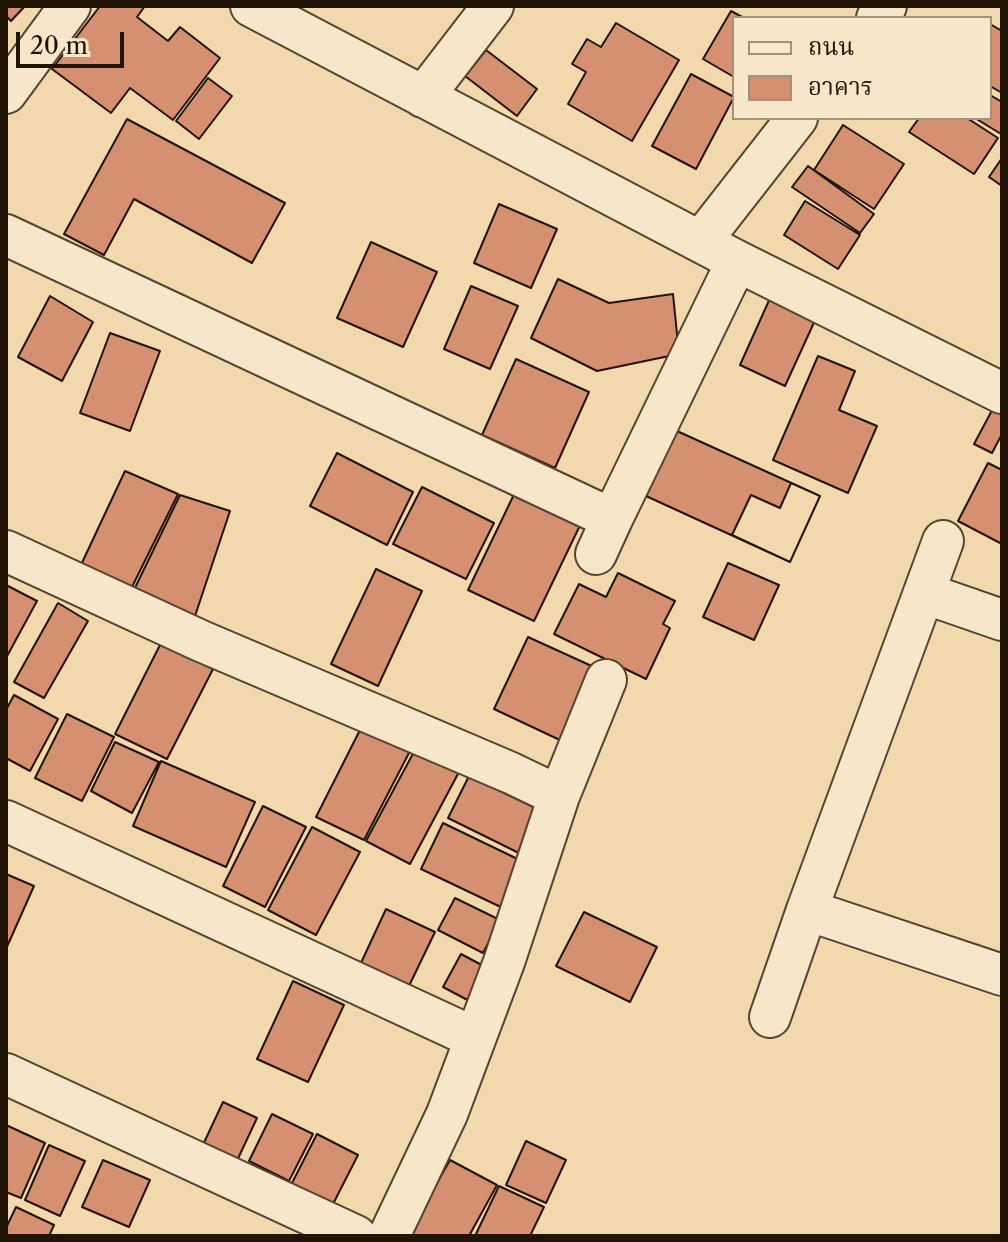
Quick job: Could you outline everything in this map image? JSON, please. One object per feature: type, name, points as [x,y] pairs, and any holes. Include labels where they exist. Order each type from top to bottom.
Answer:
[{"type":"street","points":[[6,93],[70,6]]},
{"type":"street","points":[[251,6],[737,261],[1002,393]]},
{"type":"street","points":[[423,97],[493,6]]},
{"type":"street","points":[[701,241],[795,120]]},
{"type":"street","points":[[6,235],[604,537],[737,261]]},
{"type":"street","points":[[770,1017],[943,541]]},
{"type":"street","points":[[6,551],[201,641],[559,796]]},
{"type":"street","points":[[924,593],[1002,620]]},
{"type":"street","points":[[389,1236],[447,1114],[504,962],[559,796],[606,680]]},
{"type":"street","points":[[6,821],[475,1038]]},
{"type":"street","points":[[807,910],[1002,975]]},
{"type":"street","points":[[6,1074],[356,1236]]},
{"type":"building","points":[[6,6],[25,6],[11,21],[6,16]]},
{"type":"building","points":[[100,6],[145,6],[137,17],[168,41],[180,27],[220,58],[173,120],[130,88],[111,113],[52,69]]},
{"type":"building","points":[[731,11],[740,16],[732,16],[732,76],[703,59]]},
{"type":"building","points":[[616,23],[679,60],[632,141],[568,104],[586,72],[572,64],[587,39],[601,47]]},
{"type":"building","points":[[992,25],[1002,31],[1002,93],[992,87]]},
{"type":"building","points":[[486,50],[537,89],[517,116],[465,76]]},
{"type":"building","points":[[691,74],[732,96],[696,169],[652,146]]},
{"type":"building","points":[[208,78],[232,96],[199,139],[176,121]]},
{"type":"building","points":[[992,96],[1002,102],[1001,134],[978,120],[992,120]]},
{"type":"building","points":[[127,119],[285,203],[252,263],[134,199],[104,255],[64,234]]},
{"type":"building","points":[[918,120],[970,120],[998,138],[974,174],[909,132]]},
{"type":"building","points":[[843,125],[904,164],[874,209],[814,170]]},
{"type":"building","points":[[1002,158],[1002,186],[989,177]]},
{"type":"building","points":[[808,166],[874,214],[860,233],[792,187]]},
{"type":"building","points":[[805,201],[860,235],[838,269],[784,235]]},
{"type":"building","points":[[499,204],[557,229],[531,288],[474,263]]},
{"type":"building","points":[[371,242],[437,272],[403,347],[337,318]]},
{"type":"building","points":[[558,279],[609,303],[673,294],[679,354],[597,371],[531,338]]},
{"type":"building","points":[[471,286],[518,306],[490,369],[444,349]]},
{"type":"building","points":[[50,296],[93,322],[62,381],[18,357]]},
{"type":"building","points":[[771,296],[817,316],[785,386],[740,365]]},
{"type":"building","points":[[110,333],[160,351],[130,431],[80,413]]},
{"type":"building","points":[[818,356],[855,371],[839,410],[877,426],[848,493],[773,460]]},
{"type":"building","points":[[516,359],[589,392],[555,468],[482,435]]},
{"type":"building","points":[[997,401],[1002,404],[1002,434],[992,453],[974,444]]},
{"type":"building","points":[[677,431],[820,496],[790,562],[646,496]]},
{"type":"building","points":[[337,453],[413,492],[387,545],[310,506]]},
{"type":"building","points":[[988,463],[1002,470],[1002,544],[958,521]]},
{"type":"building","points":[[125,471],[178,494],[130,591],[80,567]]},
{"type":"building","points":[[791,483],[820,496],[790,562],[732,535],[751,495],[780,508]]},
{"type":"building","points":[[519,484],[585,515],[534,621],[468,590]]},
{"type":"building","points":[[422,487],[494,523],[466,579],[393,544]]},
{"type":"building","points":[[180,495],[230,511],[194,619],[132,594]]},
{"type":"building","points":[[728,563],[779,585],[754,640],[703,617]]},
{"type":"building","points":[[376,569],[422,591],[378,686],[331,664]]},
{"type":"building","points":[[618,573],[675,601],[663,624],[670,628],[646,679],[554,634],[579,584],[606,597]]},
{"type":"building","points":[[6,585],[37,601],[6,658]]},
{"type":"building","points":[[58,603],[88,621],[44,698],[14,682]]},
{"type":"building","points":[[528,637],[596,668],[562,741],[494,709]]},
{"type":"building","points":[[161,643],[213,669],[167,759],[115,734]]},
{"type":"building","points":[[14,695],[58,719],[30,771],[6,758],[6,710]]},
{"type":"building","points":[[67,714],[114,737],[82,801],[35,778]]},
{"type":"building","points":[[362,726],[410,751],[364,840],[316,817]]},
{"type":"building","points":[[115,742],[159,762],[132,813],[91,791]]},
{"type":"building","points":[[416,748],[459,772],[410,864],[366,841]]},
{"type":"building","points":[[161,761],[255,802],[226,867],[133,826]]},
{"type":"building","points":[[469,776],[548,814],[527,857],[448,818]]},
{"type":"building","points":[[263,806],[306,827],[265,907],[223,886]]},
{"type":"building","points":[[443,823],[530,865],[507,910],[421,869]]},
{"type":"building","points":[[312,827],[360,852],[316,935],[268,910]]},
{"type":"building","points":[[6,874],[34,886],[6,949]]},
{"type":"building","points":[[455,898],[500,920],[483,953],[438,930]]},
{"type":"building","points":[[386,909],[435,932],[408,988],[360,965]]},
{"type":"building","points":[[584,912],[657,947],[630,1002],[556,966]]},
{"type":"building","points":[[461,954],[493,971],[475,1004],[443,987]]},
{"type":"building","points":[[293,981],[344,1005],[308,1082],[257,1059]]},
{"type":"building","points":[[223,1102],[257,1118],[235,1165],[201,1149]]},
{"type":"building","points":[[272,1114],[313,1134],[289,1181],[249,1161]]},
{"type":"building","points":[[6,1125],[45,1143],[21,1198],[6,1192]]},
{"type":"building","points":[[317,1134],[358,1155],[332,1206],[291,1185]]},
{"type":"building","points":[[526,1141],[566,1160],[546,1203],[506,1185]]},
{"type":"building","points":[[49,1145],[85,1161],[60,1216],[25,1200]]},
{"type":"building","points":[[103,1160],[150,1180],[129,1227],[82,1207]]},
{"type":"building","points":[[450,1160],[497,1185],[469,1236],[407,1236]]},
{"type":"building","points":[[499,1186],[544,1207],[530,1236],[475,1236]]},
{"type":"building","points":[[16,1207],[54,1225],[49,1236],[6,1236],[6,1228]]}]
